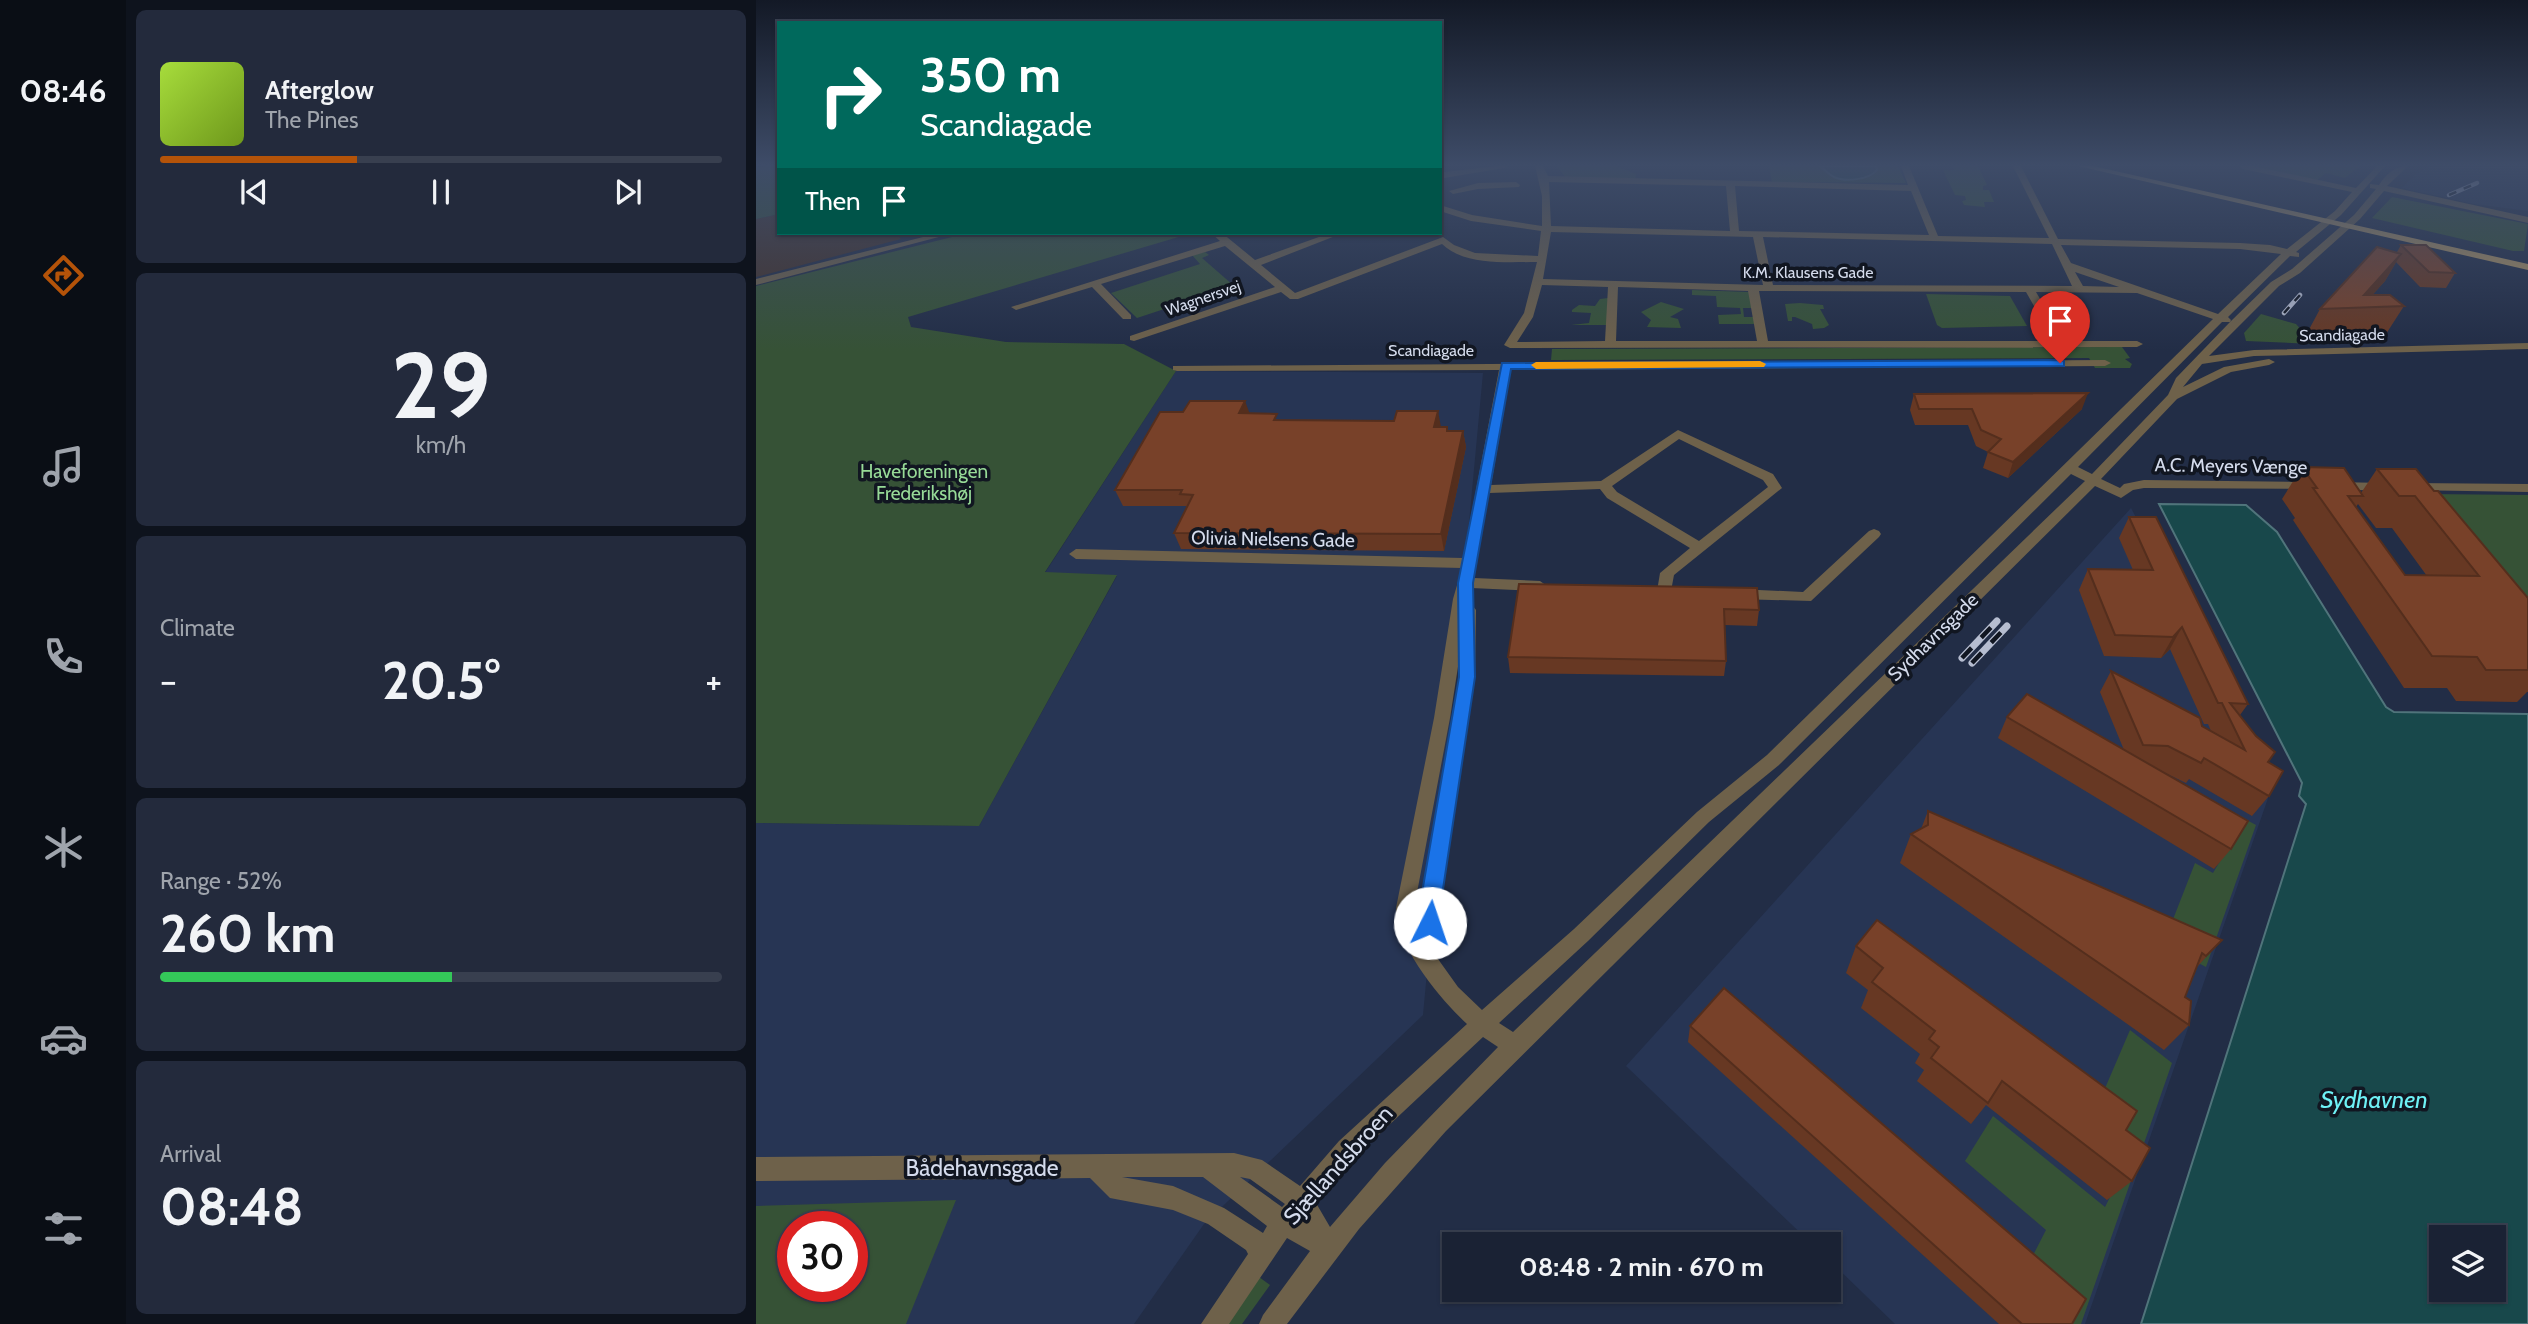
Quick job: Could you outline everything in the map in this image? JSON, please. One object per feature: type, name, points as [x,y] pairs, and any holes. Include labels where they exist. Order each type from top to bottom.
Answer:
[{"type":"main road","points":[[2366,228],[2528,264]]},
{"type":"street","points":[[1450,228],[1447,233],[1451,248],[1497,258],[1541,259]]},
{"type":"street","points":[[1537,228],[2229,246],[2286,254],[2307,261]]},
{"type":"street","points":[[1734,228],[1735,234]]},
{"type":"street","points":[[1931,228],[1935,239]]},
{"type":"street","points":[[2048,228],[2079,289]]},
{"type":"street","name":"Sydhavnsgade","points":[[1482,1025],[1581,935],[1703,817],[1773,760],[2160,376],[2286,254],[2320,228]]},
{"type":"street","name":"Sydhavnsgade","points":[[1515,1046],[2093,480],[2173,396],[2180,380],[2234,323],[2275,284],[2307,261],[2345,228]]},
{"type":"street","points":[[1545,229],[1537,282],[1528,316],[1510,345],[2137,344]]},
{"type":"street","name":"Wagnersvej","points":[[1218,235],[1294,298],[1447,233]]},
{"type":"street","points":[[1757,234],[1769,288]]},
{"type":"street","points":[[756,282],[941,235]]},
{"type":"street","points":[[1253,264],[1333,235]]},
{"type":"street","points":[[1016,307],[1227,242]]},
{"type":"street","points":[[2066,265],[2234,323]]},
{"type":"street","name":"K.M. Klausens Gade","points":[[1537,282],[1753,288],[2137,290]]},
{"type":"street","points":[[1094,283],[1127,317]]},
{"type":"street","points":[[1610,345],[1613,285]]},
{"type":"street","name":"Wagnersvej","points":[[1134,338],[1282,288]]},
{"type":"street","points":[[1753,288],[1763,345]]},
{"type":"street","points":[[2029,289],[2061,344]]},
{"type":"street","name":"Scandiagade","points":[[2160,376],[2197,361],[2254,353],[2528,346]]},
{"type":"street","name":"Scandiagade","points":[[2173,396],[2220,372],[2259,363],[2528,353]]},
{"type":"street","name":"Scandiagade","points":[[1177,368],[2105,363]]},
{"type":"street","points":[[1423,953],[1430,923],[1433,887],[1467,677],[1466,583],[1506,365]]},
{"type":"street","points":[[1483,489],[1604,485],[1678,434],[1768,477],[1775,488],[1668,573],[1664,591]]},
{"type":"street","name":"A.C. Meyers Vænge","points":[[2068,467],[2121,494],[2129,487],[2144,484],[2528,488]]},
{"type":"street","points":[[1604,485],[1612,495],[1700,548]]},
{"type":"street","points":[[1717,593],[1806,597],[1874,534]]},
{"type":"street","name":"Olivia Nielsens Gade","points":[[1076,554],[1469,563]]},
{"type":"street","points":[[1466,583],[1558,587]]},
{"type":"street","points":[[1272,1324],[1328,1248],[1420,1143],[1515,1046],[1482,1025],[1448,993],[1434,975],[1405,924],[1406,898],[1443,718],[1460,599],[1466,583]]},
{"type":"street","name":"Sjællandsbroen","points":[[1214,1324],[1283,1224],[1347,1149],[1383,1113],[1482,1025]]},
{"type":"street","name":"Bådehavnsgade","points":[[756,1170],[1234,1165],[1254,1168],[1303,1202],[1328,1248]]},
{"type":"street","points":[[1209,1167],[1247,1199],[1283,1224],[1328,1248]]},
{"type":"street","points":[[1097,1168],[1118,1190],[1173,1198],[1227,1223],[1255,1242],[1260,1255],[1256,1263]]},
{"type":"shaded area","points":[[756,228],[777,228],[777,235],[898,235],[901,239],[756,277]]},
{"type":"shaded area","points":[[1176,371],[1483,373],[1423,1015],[1204,1224],[1134,1324],[756,1324],[756,823],[979,826],[1117,576],[1045,573]]},
{"type":"shaded area","points":[[2131,508],[2274,781],[2085,1324],[1895,1324],[1841,1272],[1841,1232],[1799,1232],[1626,1066]]},
{"type":"green space","points":[[2414,228],[2527,228],[2524,251],[2513,251]]},
{"type":"green space","name":"Haveforeningen Frederikshøj","points":[[960,235],[1185,235],[908,317],[911,327],[1006,342],[1124,344],[1176,371],[1045,572],[1117,575],[979,826],[756,823],[756,286]]},
{"type":"green space","points":[[1205,252],[1209,255],[1202,258],[1233,285],[1231,287],[1137,318],[1111,293],[1200,264],[1192,255]]},
{"type":"green space","points":[[1692,290],[1749,292],[1752,308],[1743,308],[1744,317],[1755,317],[1755,324],[1719,324],[1718,315],[1741,314],[1740,308],[1717,307],[1716,296],[1692,295]]},
{"type":"green space","points":[[1926,294],[2010,296],[2027,326],[1942,328],[1937,325]]},
{"type":"green space","points":[[1608,298],[1607,325],[1571,325],[1589,323],[1591,313],[1572,310],[1579,305],[1595,306],[1600,299]]},
{"type":"green space","points":[[1661,302],[1684,309],[1670,317],[1678,319],[1681,328],[1647,327],[1651,320],[1641,312]]},
{"type":"green space","points":[[1785,304],[1823,305],[1824,309],[1820,309],[1829,325],[1813,329],[1812,324],[1795,317],[1788,321]]},
{"type":"green space","points":[[2261,314],[2296,324],[2314,344],[2246,341],[2244,333]]},
{"type":"green space","points":[[2122,347],[2130,358],[2125,359],[2132,364],[2130,368],[2095,368],[2089,358],[1551,360],[1552,349]]},
{"type":"green space","points":[[2426,494],[2528,495],[2528,619]]},
{"type":"green space","points":[[2245,819],[2256,825],[2206,967],[2163,945],[2195,863],[2213,873]]},
{"type":"green space","points":[[2130,1030],[2172,1063],[2081,1324],[2064,1324],[2028,1265],[2046,1230],[1965,1161],[1993,1116],[2105,1207],[2136,1146],[2094,1114]]},
{"type":"green space","points":[[956,1200],[906,1324],[756,1324],[756,1206]]},
{"type":"green space","points":[[1259,1277],[1270,1285],[1242,1324],[1227,1324]]},
{"type":"water","name":"Sydhavnen","points":[[2159,504],[2246,505],[2277,532],[2386,707],[2394,712],[2528,714],[2528,1324],[2141,1324],[2306,804],[2299,796],[2302,783]]},
{"type":"building","points":[[2401,245],[2426,245],[2455,273],[2429,272]]},
{"type":"building","points":[[2377,247],[2401,254],[2364,295],[2390,295],[2404,306],[2320,309]]},
{"type":"building","points":[[2088,393],[2013,462],[1988,452],[2001,439],[1981,430],[1972,409],[1919,409],[1914,394]]},
{"type":"building","points":[[1190,401],[1245,401],[1239,413],[1277,414],[1274,420],[1394,421],[1397,411],[1438,411],[1434,427],[1447,427],[1447,431],[1463,431],[1441,534],[1174,533],[1193,495],[1180,494],[1182,490],[1115,490],[1160,412],[1183,412]]},
{"type":"building","points":[[2302,467],[2344,468],[2363,496],[2348,496],[2405,575],[2479,576],[2415,496],[2399,496],[2377,469],[2416,469],[2434,491],[2438,491],[2528,598],[2528,670],[2486,670],[2477,657],[2432,656],[2313,488],[2317,488]]},
{"type":"building","points":[[2129,517],[2156,517],[2248,704],[2230,703],[2256,736],[2275,752],[2268,762],[2283,771],[2269,796],[2204,758],[2201,763],[2168,746],[2143,745],[2111,671],[2200,718],[2202,726],[2245,750],[2222,703],[2218,703],[2182,627],[2173,637],[2115,635],[2088,569],[2153,570]]},
{"type":"building","points":[[1519,584],[1757,588],[1759,610],[1724,609],[1726,661],[1508,657]]},
{"type":"building","points":[[2027,694],[2248,821],[2231,849],[2007,717]]},
{"type":"building","points":[[1928,811],[2222,940],[2206,956],[2202,953],[2185,997],[2191,1001],[2189,1025],[1911,834],[1928,825]]},
{"type":"building","points":[[1877,920],[2137,1111],[2126,1130],[2150,1148],[2132,1181],[2002,1081],[1988,1103],[1931,1058],[1939,1047],[1929,1039],[1935,1031],[1872,982],[1883,968],[1856,946]]},
{"type":"building","points":[[1724,988],[2086,1299],[2072,1324],[2022,1324],[1690,1026]]},
{"type":"railway","points":[[2284,313],[2300,295]]},
{"type":"railway","points":[[1962,658],[1997,621]]},
{"type":"railway","points":[[1972,663],[2007,626]]},
{"type":"slow traffic","points":[[1536,365],[1760,364]]},
{"type":"route","points":[[1430,923],[1433,887],[1467,677],[1466,583],[1506,365],[2060,363]]}]
